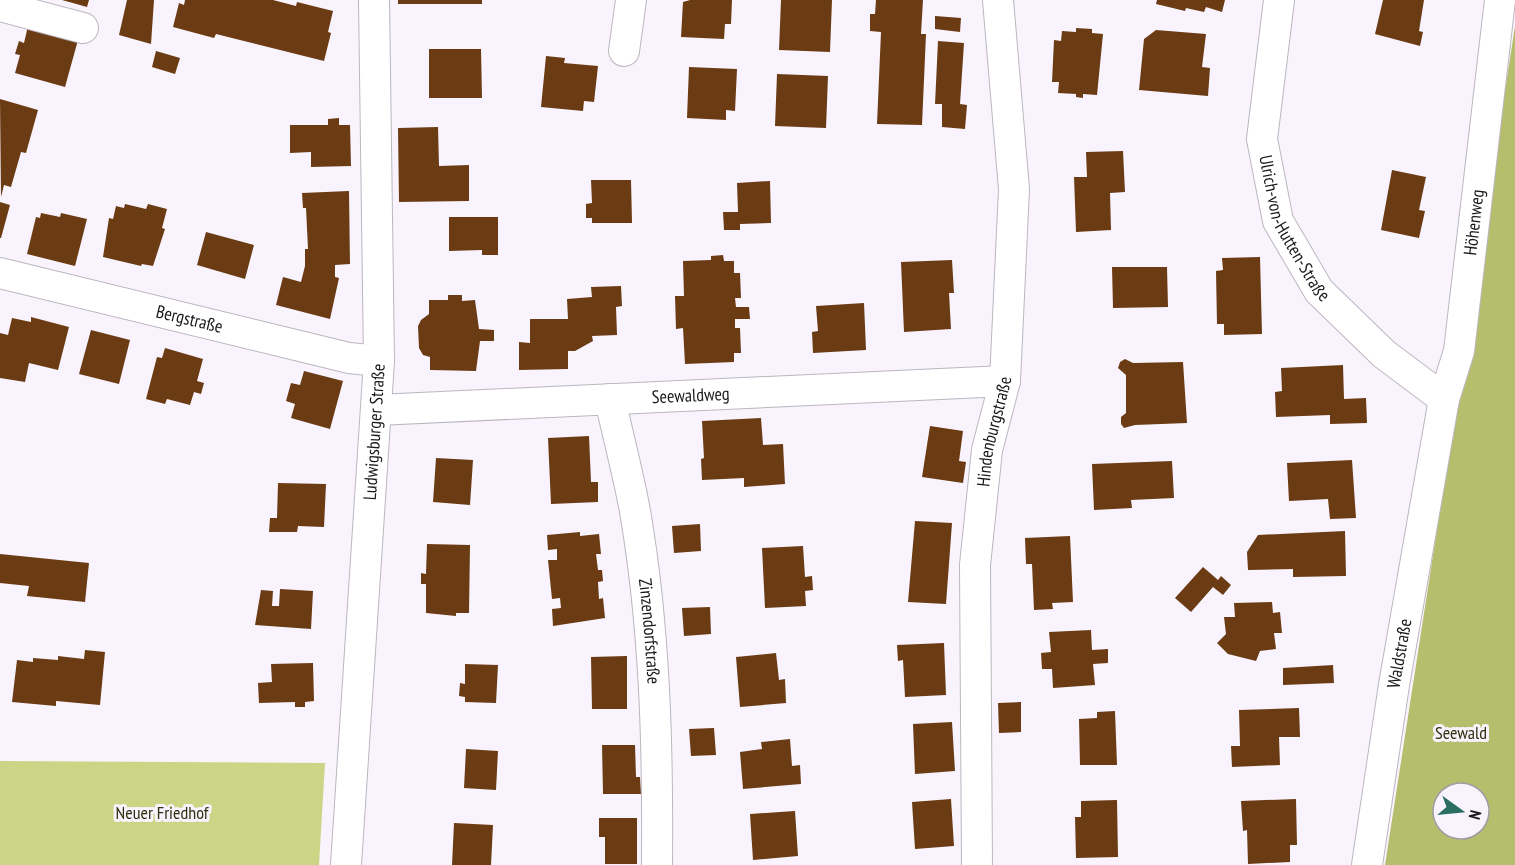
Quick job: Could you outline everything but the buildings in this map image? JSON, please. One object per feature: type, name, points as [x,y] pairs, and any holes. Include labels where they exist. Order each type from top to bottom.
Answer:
[{"type":"street","name":"Ludwigsburger Straße","points":[[346,865],[379,361],[374,0]]},
{"type":"street","points":[[624,51],[631,0]]},
{"type":"street","name":"Hindenburgstraße","points":[[977,865],[975,565],[987,450],[1005,381],[1014,189],[998,0]]},
{"type":"street","name":"Ulrich-von-Hutten-Straße","points":[[1279,0],[1262,139],[1278,221],[1318,291],[1384,354],[1444,399]]},
{"type":"street","name":"Höhenweg","points":[[1439,442],[1444,399],[1459,351],[1500,0]]},
{"type":"street","points":[[0,6],[83,28]]},
{"type":"street","name":"Bergstraße","points":[[0,273],[349,358],[379,361]]},
{"type":"street","name":"Seewaldweg","points":[[377,410],[1005,381]]},
{"type":"street","name":"Zinzendorfstraße","points":[[610,399],[635,510],[648,615],[657,721],[657,865]]},
{"type":"street","name":"Waldstraße","points":[[1367,865],[1394,685],[1439,442]]},
{"type":"green space","name":"Seewald","points":[[1515,26],[1515,865],[1385,865]]},
{"type":"green space","name":"Neuer Friedhof","points":[[0,761],[325,763],[319,865],[0,865]]}]
